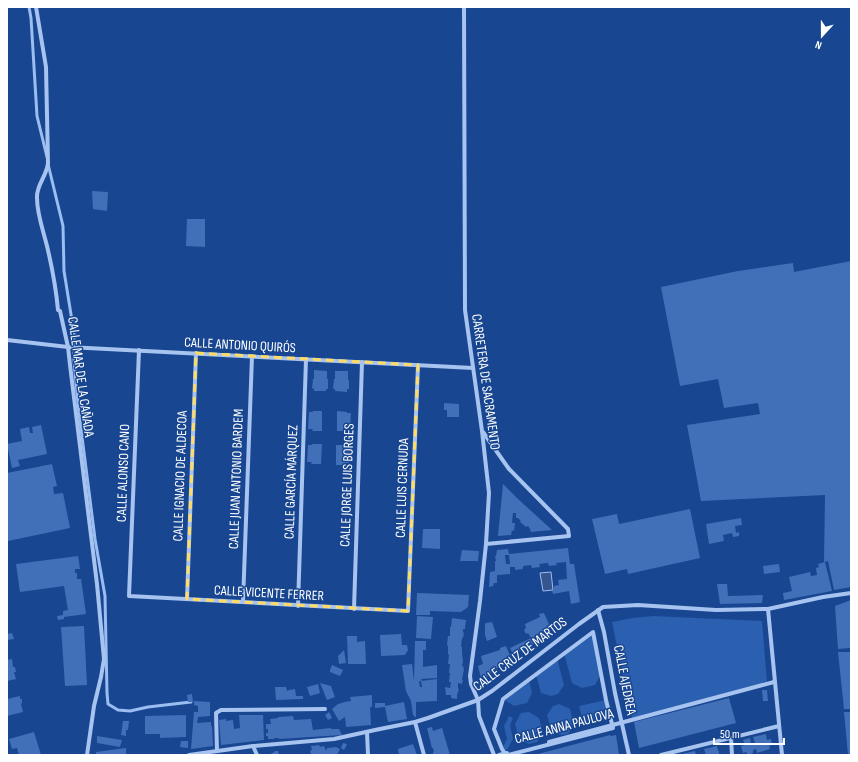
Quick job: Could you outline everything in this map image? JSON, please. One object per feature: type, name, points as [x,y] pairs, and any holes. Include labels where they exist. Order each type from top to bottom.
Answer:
[{"type":"street","name":"CALLE MAR DE LA CAÑADA","points":[[36,7],[46,67],[48,163],[48,169],[38,188],[37,199],[40,222],[53,274],[58,310],[60,311],[69,347],[70,372],[97,584],[103,649],[103,664],[94,706],[87,755]]},
{"type":"street","name":"CARRETERA DE SACRAMENTO","points":[[464,7],[465,310],[489,493],[486,544],[480,602],[470,676],[471,684],[478,700],[480,716],[494,755]]},
{"type":"street","name":"CALLE ANTONIO QUIRÓS","points":[[7,340],[69,347],[473,368]]},
{"type":"street","name":"CALLE ALONSO CANO","points":[[130,596],[139,350]]},
{"type":"street","name":"CALLE IGNACIO DE ALDECOA","points":[[187,599],[196,353]]},
{"type":"street","name":"CALLE JUAN ANTONIO BARDEM","points":[[243,602],[252,356]]},
{"type":"street","name":"CALLE GARCÍA MÁRQUEZ","points":[[298,606],[306,359]]},
{"type":"street","name":"CALLE JORGE LUIS BORGES","points":[[354,609],[362,362]]},
{"type":"street","name":"CALLE LUIS CERNUDA","points":[[408,611],[418,365]]},
{"type":"street","points":[[482,432],[509,469],[568,529],[569,536],[486,544]]},
{"type":"street","name":"CALLE CRUZ DE MARTOS","points":[[189,755],[253,746],[334,739],[415,722],[478,700],[603,607],[638,605],[716,610],[768,609],[823,597],[851,593]]},
{"type":"street","name":"CALLE VICENTE FERRER","points":[[130,596],[408,611]]},
{"type":"street","points":[[768,609],[782,755]]},
{"type":"street","name":"CALLE AJEDREA","points":[[598,610],[604,632],[615,693],[629,755]]},
{"type":"street","points":[[506,754],[502,749],[494,729],[503,699],[593,632],[612,725]]},
{"type":"street","name":"CALLE ANNA PAULOVA","points":[[499,755],[774,682]]},
{"type":"street","points":[[217,751],[216,713],[221,710],[325,709]]},
{"type":"street","points":[[415,722],[424,755]]},
{"type":"street","points":[[661,755],[779,726]]},
{"type":"street","points":[[367,732],[368,755]]},
{"type":"street","points":[[731,738],[732,755]]},
{"type":"street","points":[[253,746],[257,755]]},
{"type":"highlighted area","points":[[196,353],[418,365],[408,611],[187,599]]},
{"type":"shaded area","points":[[551,572],[553,590],[543,591],[540,573]]},
{"type":"shaded area","points":[[653,616],[762,621],[767,682],[632,718],[612,622]]},
{"type":"shaded area","points":[[593,632],[601,674],[595,685],[582,688],[572,683],[564,653]]},
{"type":"shaded area","points":[[557,658],[564,685],[558,694],[551,696],[541,693],[536,675]]},
{"type":"shaded area","points":[[529,680],[532,693],[527,703],[514,706],[503,699]]},
{"type":"shaded area","points":[[606,700],[610,716],[583,722],[579,706]]},
{"type":"shaded area","points":[[559,704],[570,709],[574,725],[568,734],[561,735],[551,730],[547,715],[553,706]]},
{"type":"shaded area","points":[[529,712],[539,718],[543,732],[537,742],[529,744],[519,739],[515,724],[521,713]]},
{"type":"shaded area","points":[[509,716],[513,718],[510,725],[513,739],[507,750],[502,749],[507,739],[504,726]]},
{"type":"building","points":[[92,191],[108,192],[107,211],[93,209]]},
{"type":"building","points":[[187,219],[205,219],[205,247],[186,246]]},
{"type":"building","points":[[851,261],[851,587],[834,590],[828,561],[824,562],[825,495],[701,501],[687,425],[760,414],[758,403],[724,408],[718,379],[680,386],[661,287],[738,271],[793,263],[794,272]]},
{"type":"building","points":[[314,370],[327,371],[328,389],[326,389],[326,391],[314,391],[314,388],[312,389]]},
{"type":"building","points":[[335,371],[348,371],[349,389],[347,389],[347,392],[335,391],[335,389],[333,389]]},
{"type":"building","points":[[444,403],[459,404],[459,417],[447,417],[447,410],[444,410]]},
{"type":"building","points":[[322,411],[322,431],[312,431],[313,429],[308,429],[309,412]]},
{"type":"building","points":[[337,411],[351,413],[350,430],[337,431]]},
{"type":"building","points":[[41,425],[47,454],[18,460],[20,466],[12,468],[7,444],[22,441],[20,429],[29,427],[30,433],[33,433],[32,427]]},
{"type":"building","points":[[322,444],[321,464],[311,464],[312,462],[307,462],[308,445]]},
{"type":"building","points":[[336,445],[346,445],[346,447],[350,447],[349,463],[345,463],[345,465],[336,465]]},
{"type":"building","points":[[52,464],[57,486],[53,487],[54,494],[63,493],[70,528],[8,541],[7,473]]},
{"type":"building","points":[[503,484],[552,530],[531,532],[528,526],[526,527],[518,518],[516,518],[516,513],[513,513],[512,523],[515,523],[514,531],[512,530],[511,535],[498,536]]},
{"type":"building","points":[[690,509],[700,558],[628,574],[627,569],[605,574],[592,519],[617,514],[619,524]]},
{"type":"building","points":[[741,518],[742,525],[735,526],[736,533],[739,532],[739,536],[733,537],[732,533],[723,535],[724,541],[709,544],[706,524]]},
{"type":"building","points":[[423,529],[440,529],[440,549],[422,548]]},
{"type":"building","points":[[568,548],[570,564],[574,564],[580,602],[571,604],[569,591],[553,594],[552,591],[554,590],[554,586],[559,585],[558,580],[567,579],[566,562],[556,563],[557,565],[549,566],[548,563],[539,564],[540,567],[532,568],[531,565],[523,566],[523,569],[515,570],[515,567],[510,567],[510,574],[497,575],[497,583],[494,583],[493,586],[489,587],[490,572],[495,571],[495,556],[497,550],[508,549],[509,554]],"holes":[[[505,555],[509,555],[510,564],[506,564]]]},
{"type":"building","points":[[462,550],[479,551],[478,561],[460,561]]},
{"type":"building","points":[[78,556],[80,569],[75,569],[75,573],[77,573],[77,579],[81,579],[86,614],[64,617],[64,619],[58,620],[57,616],[63,615],[63,611],[68,610],[64,586],[20,592],[16,564]]},
{"type":"building","points":[[825,562],[832,591],[784,600],[783,593],[792,591],[789,577],[810,572],[811,576],[817,575],[816,568],[819,567],[818,564]]},
{"type":"building","points":[[779,564],[780,572],[764,574],[763,566]]},
{"type":"building","points":[[717,584],[727,584],[728,596],[763,595],[762,603],[720,604]]},
{"type":"building","points":[[417,593],[469,595],[468,607],[461,612],[430,611],[430,615],[416,615]]},
{"type":"building","points":[[851,600],[851,648],[838,649],[835,606]]},
{"type":"building","points":[[544,613],[551,629],[538,635],[540,638],[534,640],[535,643],[513,654],[510,648],[531,638],[524,630],[526,628],[525,624],[540,617],[539,614]]},
{"type":"building","points":[[417,616],[433,617],[431,639],[416,638]]},
{"type":"building","points":[[452,618],[466,620],[465,629],[463,629],[463,633],[464,632],[461,647],[463,662],[462,666],[464,669],[463,680],[462,684],[458,683],[459,689],[457,699],[451,698],[451,695],[446,695],[445,687],[450,688],[451,682],[449,682],[450,664],[448,664],[449,655],[447,645],[448,636],[450,636]]},
{"type":"building","points":[[492,622],[497,637],[487,641],[485,635],[485,624]]},
{"type":"building","points":[[84,626],[87,685],[65,686],[61,627]]},
{"type":"building","points":[[12,633],[14,639],[7,640],[7,634]]},
{"type":"building","points":[[401,634],[402,645],[407,645],[408,650],[405,655],[381,656],[380,635]]},
{"type":"building","points":[[347,636],[357,636],[357,642],[365,641],[366,664],[348,664]]},
{"type":"building","points":[[415,641],[426,641],[426,650],[423,650],[423,667],[437,665],[437,678],[421,679],[422,681],[437,679],[437,701],[416,702],[416,717],[413,715],[411,701],[406,691],[402,665],[412,664],[414,681]],"holes":[[[419,681],[421,681],[422,687],[420,687]]]},
{"type":"building","points":[[506,646],[511,658],[505,663],[506,665],[492,670],[493,672],[488,674],[489,676],[481,678],[478,666],[483,664],[481,656],[500,650],[500,648]]},
{"type":"building","points":[[344,650],[346,663],[339,664],[338,656]]},
{"type":"building","points":[[838,652],[851,652],[851,709],[844,709]]},
{"type":"building","points":[[12,659],[13,667],[15,667],[16,672],[14,672],[16,679],[7,681],[7,660]]},
{"type":"building","points":[[332,665],[343,670],[340,676],[330,672]]},
{"type":"building","points":[[320,683],[331,686],[335,697],[327,700]]},
{"type":"building","points":[[318,684],[320,693],[310,696],[307,687]]},
{"type":"building","points":[[275,687],[286,687],[287,691],[295,689],[296,696],[303,696],[303,699],[276,700]]},
{"type":"building","points":[[762,690],[767,690],[768,701],[763,701]]},
{"type":"building","points":[[192,694],[193,702],[188,702],[187,695]]},
{"type":"building","points":[[372,695],[372,707],[370,707],[371,725],[346,727],[345,717],[339,721],[332,709],[338,704],[351,701],[350,697]]},
{"type":"building","points":[[20,696],[20,699],[22,699],[21,704],[23,712],[7,716],[7,699]]},
{"type":"building","points":[[729,698],[736,723],[639,748],[634,722]]},
{"type":"building","points":[[194,701],[210,702],[210,716],[198,717],[197,723],[211,722],[213,746],[191,749],[194,712],[198,712],[198,706],[194,705]]},
{"type":"building","points":[[404,702],[407,719],[388,722],[385,707],[375,708],[375,703],[385,703],[385,706]]},
{"type":"building","points":[[329,712],[332,718],[328,720],[325,715]]},
{"type":"building","points":[[844,712],[851,712],[851,755],[848,755]]},
{"type":"building","points":[[186,715],[186,737],[160,738],[160,734],[145,734],[145,716]]},
{"type":"building","points":[[239,715],[263,715],[264,740],[221,745],[219,720],[233,720],[234,729],[240,728]]},
{"type":"building","points":[[293,716],[294,720],[311,719],[313,730],[331,728],[339,729],[342,735],[268,739],[268,736],[266,736],[268,729],[266,729],[266,724],[271,724],[270,719]]},
{"type":"building","points":[[123,721],[129,721],[126,736],[121,735]]},
{"type":"building","points":[[432,727],[433,731],[442,728],[450,755],[433,755],[434,752],[427,728]]},
{"type":"building","points":[[34,732],[41,755],[19,755],[17,748],[12,749],[9,739]]},
{"type":"building","points":[[766,734],[767,740],[771,739],[772,745],[769,746],[770,749],[757,753],[756,749],[753,750],[753,753],[748,755],[746,752],[743,753],[741,746],[745,745],[743,740],[750,738],[751,744],[755,743],[753,737]]},
{"type":"building","points":[[610,735],[616,735],[619,755],[534,755]]},
{"type":"building","points":[[97,736],[122,740],[120,747],[97,743]]},
{"type":"building","points":[[181,741],[188,741],[188,748],[180,747]]},
{"type":"building","points":[[343,743],[347,744],[344,750],[341,748]]},
{"type":"building","points":[[413,744],[417,755],[399,755],[398,749]]},
{"type":"building","points":[[319,745],[320,747],[324,746],[326,751],[327,748],[336,747],[340,749],[337,755],[308,755],[311,754],[311,746]]},
{"type":"building","points":[[717,746],[719,755],[706,755],[704,749]]},
{"type":"building","points":[[126,748],[126,755],[96,755],[96,752]]},
{"type":"building","points":[[278,751],[279,755],[267,755],[273,753]]},
{"type":"building","points":[[695,751],[696,755],[682,755],[682,754]]},
{"type":"waterway","points":[[29,7],[37,116],[47,157]]},
{"type":"waterway","points":[[48,164],[63,226],[64,271],[74,333],[74,361],[79,413],[95,539],[105,596],[108,704],[118,710],[130,711],[148,707],[191,702]]}]
